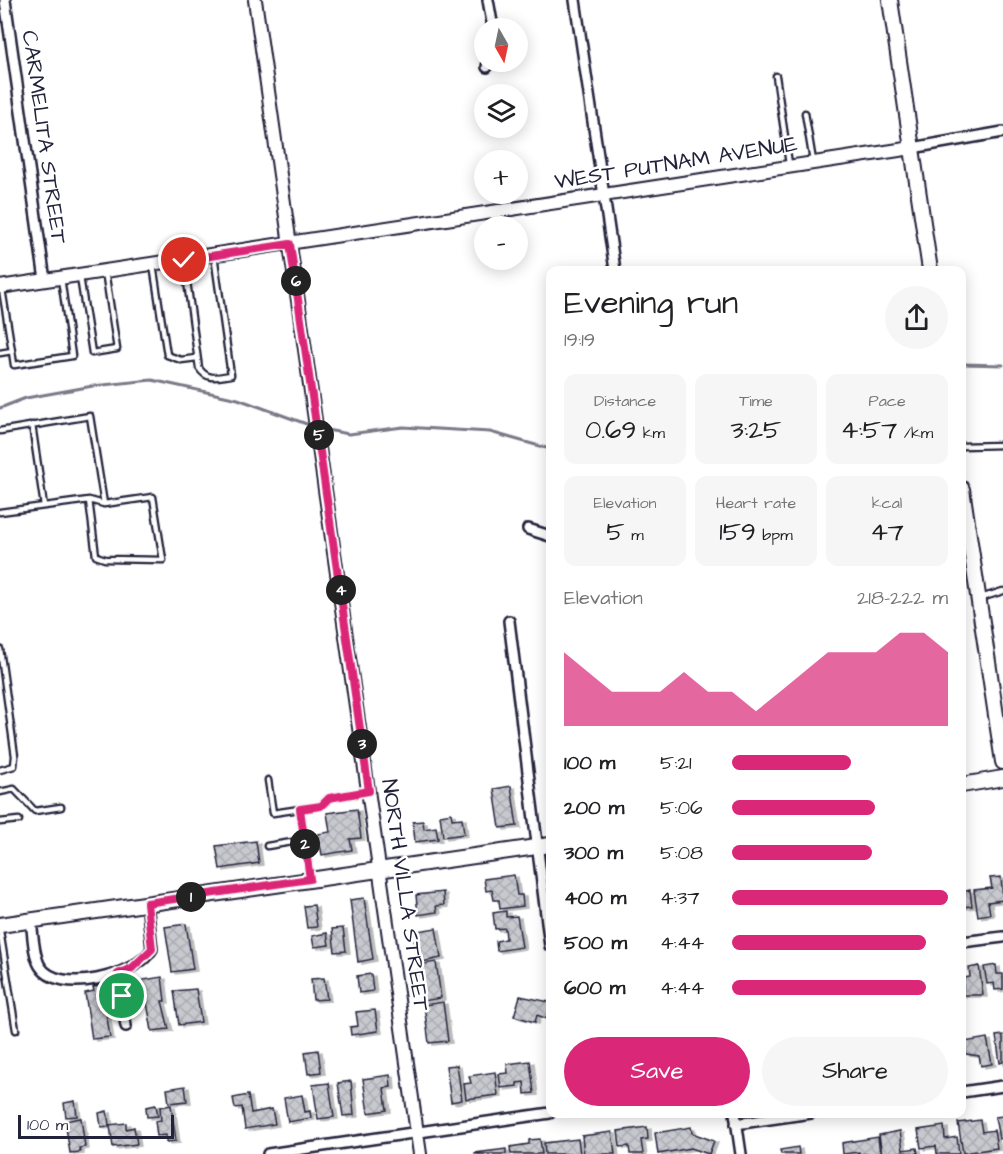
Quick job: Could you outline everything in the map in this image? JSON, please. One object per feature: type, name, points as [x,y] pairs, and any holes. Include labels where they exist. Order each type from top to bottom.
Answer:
[{"type":"main road","points":[[890,0],[929,266]]},
{"type":"main road","points":[[966,516],[994,683],[1003,762]]},
{"type":"main road","points":[[966,784],[1003,778]]},
{"type":"main road","points":[[0,925],[545,846]]},
{"type":"street","name":"CARMELITA STREET","points":[[5,0],[45,280]]},
{"type":"street","name":"NORTH VILLA STREET","points":[[255,0],[317,418],[420,1154]]},
{"type":"street","points":[[488,0],[491,18]]},
{"type":"street","points":[[575,0],[614,266]]},
{"type":"street","name":"WEST PUTNAM AVENUE","points":[[1,287],[603,196],[1003,132]]},
{"type":"street","points":[[528,529],[546,535]]},
{"type":"street","points":[[509,621],[545,846],[546,866]]},
{"type":"street","points":[[31,920],[40,966],[53,978],[66,982],[118,974],[132,968],[152,949],[147,903]]},
{"type":"street","points":[[966,942],[1003,937]]},
{"type":"street","points":[[118,974],[126,1026]]},
{"type":"street","points":[[966,1091],[1003,1086]]},
{"type":"street","points":[[268,1154],[546,1114]]},
{"type":"street","points":[[735,1118],[741,1154]]},
{"type":"street","points":[[736,1124],[777,1118]]},
{"type":"lane","points":[[776,76],[790,167]]},
{"type":"lane","points":[[805,113],[813,163]]},
{"type":"lane","points":[[184,260],[199,368],[204,375],[216,378],[231,375],[214,255]]},
{"type":"lane","points":[[153,264],[167,355],[181,360],[197,358]]},
{"type":"lane","points":[[80,275],[92,353],[117,349],[105,271]]},
{"type":"lane","points":[[1,287],[14,365],[72,356],[61,278]]},
{"type":"lane","points":[[0,353],[12,351]]},
{"type":"lane","points":[[0,431],[90,416],[104,504]]},
{"type":"lane","points":[[33,425],[44,506]]},
{"type":"lane","points":[[966,446],[1003,446]]},
{"type":"lane","points":[[0,512],[89,500],[104,504],[153,497],[163,560],[105,559],[96,556],[89,500]]},
{"type":"lane","points":[[978,598],[1003,591]]},
{"type":"lane","points":[[0,649],[15,756],[14,765],[0,770]]},
{"type":"lane","points":[[268,780],[273,813],[321,806],[329,798],[369,791]]},
{"type":"lane","points":[[0,792],[14,789],[35,811],[61,807]]},
{"type":"lane","points":[[300,809],[310,879]]},
{"type":"lane","points":[[0,822],[19,820]]},
{"type":"lane","points":[[267,846],[305,840]]},
{"type":"lane","points":[[0,931],[16,1030]]},
{"type":"building","points":[[511,786],[517,826],[500,828],[494,789]]},
{"type":"building","points":[[357,809],[361,838],[350,839],[352,850],[322,855],[318,834],[330,832],[327,813]]},
{"type":"building","points":[[451,813],[452,819],[462,818],[464,834],[443,837],[440,815]]},
{"type":"building","points":[[423,821],[424,829],[436,827],[438,839],[415,842],[413,822]]},
{"type":"building","points":[[256,841],[259,863],[220,869],[216,846]]},
{"type":"building","points":[[514,875],[517,895],[522,895],[523,906],[500,909],[499,900],[494,900],[492,890],[486,891],[484,879]]},
{"type":"building","points":[[1001,877],[1003,900],[988,902],[990,914],[978,916],[974,890],[992,888],[990,878]]},
{"type":"building","points":[[970,890],[972,906],[966,907],[966,891]]},
{"type":"building","points":[[443,892],[444,905],[436,906],[437,912],[418,915],[416,895]]},
{"type":"building","points":[[364,898],[373,959],[358,962],[350,900]]},
{"type":"building","points":[[314,905],[317,927],[307,928],[304,906]]},
{"type":"building","points":[[506,911],[506,917],[517,916],[522,947],[497,951],[496,941],[506,939],[505,928],[495,929],[493,913]]},
{"type":"building","points":[[186,924],[193,969],[172,972],[165,927]]},
{"type":"building","points":[[343,928],[346,951],[335,952],[332,929]]},
{"type":"building","points":[[436,928],[441,958],[422,962],[421,956],[417,957],[414,941],[419,941],[417,931]]},
{"type":"building","points":[[327,933],[329,945],[314,947],[312,936]]},
{"type":"building","points":[[436,962],[441,998],[423,1001],[418,965]]},
{"type":"building","points":[[996,965],[997,974],[1003,974],[1003,989],[995,990],[994,983],[987,984],[984,967]]},
{"type":"building","points":[[979,966],[983,995],[966,995],[966,978],[970,977],[969,968]]},
{"type":"building","points":[[371,974],[373,991],[359,993],[357,976]]},
{"type":"building","points":[[162,977],[165,1001],[162,1001],[169,1029],[152,1031],[143,980]]},
{"type":"building","points":[[324,978],[327,999],[313,1000],[311,979]]},
{"type":"building","points":[[102,986],[110,1037],[92,1039],[85,993],[94,991],[93,987]]},
{"type":"building","points":[[196,989],[201,1022],[179,1025],[174,991]]},
{"type":"building","points":[[520,996],[546,1001],[546,1018],[537,1015],[535,1022],[514,1016]]},
{"type":"building","points":[[443,1002],[448,1041],[429,1043],[424,1005]]},
{"type":"building","points":[[375,1010],[378,1031],[351,1035],[350,1027],[358,1026],[356,1012]]},
{"type":"building","points":[[1003,1035],[1003,1062],[1000,1063],[996,1036]]},
{"type":"building","points":[[987,1038],[992,1064],[981,1066],[979,1056],[966,1054],[966,1042]]},
{"type":"building","points":[[318,1050],[321,1072],[308,1074],[305,1052]]},
{"type":"building","points":[[530,1061],[534,1093],[525,1094],[524,1082],[517,1083],[517,1086],[501,1088],[499,1074],[508,1073],[507,1064]]},
{"type":"building","points":[[457,1065],[462,1100],[451,1102],[446,1066]]},
{"type":"building","points":[[495,1072],[498,1095],[466,1099],[464,1084],[471,1083],[469,1076]]},
{"type":"building","points":[[390,1075],[391,1087],[384,1088],[387,1110],[368,1113],[363,1079]]},
{"type":"building","points":[[351,1081],[354,1115],[343,1116],[338,1083]]},
{"type":"building","points":[[329,1083],[334,1117],[318,1119],[313,1085]]},
{"type":"building","points":[[185,1086],[187,1101],[169,1103],[167,1089]]},
{"type":"building","points":[[248,1095],[251,1113],[272,1109],[275,1124],[245,1129],[242,1107],[235,1108],[233,1098]]},
{"type":"building","points":[[302,1095],[305,1112],[310,1111],[311,1118],[288,1122],[284,1098]]},
{"type":"building","points":[[75,1101],[77,1116],[66,1117],[64,1103]]},
{"type":"building","points":[[156,1105],[158,1116],[147,1117],[146,1107]]},
{"type":"building","points":[[171,1105],[176,1141],[166,1142],[166,1135],[157,1136],[155,1121],[161,1120],[160,1107]]},
{"type":"building","points":[[107,1111],[109,1125],[126,1123],[126,1129],[134,1127],[137,1144],[113,1147],[110,1126],[101,1127],[99,1113]]},
{"type":"building","points":[[1003,1116],[1003,1138],[999,1139],[995,1117]]},
{"type":"building","points":[[81,1118],[85,1147],[79,1148],[80,1152],[70,1153],[65,1121]]},
{"type":"building","points":[[980,1120],[982,1132],[994,1130],[997,1148],[963,1153],[958,1123]]},
{"type":"building","points":[[944,1126],[945,1139],[957,1137],[959,1154],[937,1154],[936,1146],[921,1148],[918,1130]]},
{"type":"building","points":[[647,1127],[648,1139],[641,1140],[643,1154],[630,1154],[629,1146],[620,1147],[618,1131]]},
{"type":"building","points":[[691,1127],[692,1133],[714,1141],[709,1154],[691,1148],[658,1154],[655,1133]]},
{"type":"building","points":[[900,1131],[903,1150],[917,1148],[918,1154],[903,1152],[882,1154],[879,1135]]},
{"type":"building","points":[[612,1132],[615,1154],[584,1154],[582,1136]]},
{"type":"building","points":[[878,1137],[880,1154],[859,1154],[859,1152],[843,1154],[842,1143]]},
{"type":"building","points":[[540,1139],[542,1154],[511,1154],[510,1147],[529,1144],[529,1140]]},
{"type":"building","points":[[578,1139],[580,1154],[545,1154],[544,1143]]},
{"type":"building","points":[[798,1147],[799,1154],[781,1154],[780,1150]]},
{"type":"building","points":[[506,1149],[506,1154],[475,1154],[475,1153]]},
{"type":"waterway","points":[[966,364],[1003,365]]},
{"type":"waterway","points":[[0,408],[26,398],[93,386],[152,380],[238,399],[312,426]]},
{"type":"waterway","points":[[321,429],[349,434],[403,427],[490,432],[546,448]]},
{"type":"route","points":[[122,996],[118,974],[123,974],[132,968],[149,955],[152,949],[147,903],[310,879],[300,809],[321,806],[329,798],[369,791],[325,470],[290,244],[184,260]]}]
